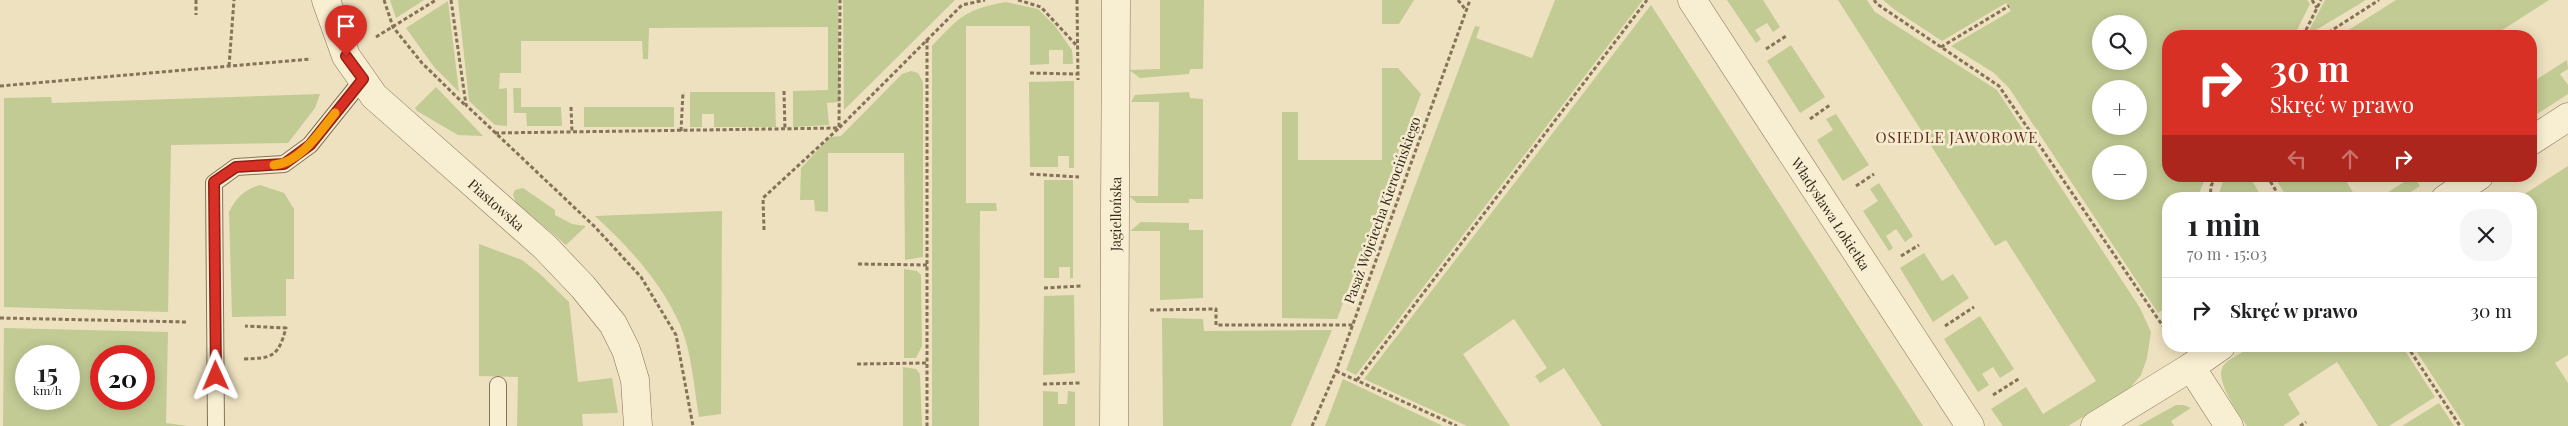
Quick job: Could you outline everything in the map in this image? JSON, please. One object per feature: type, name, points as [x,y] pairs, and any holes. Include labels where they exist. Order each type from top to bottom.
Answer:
[{"type":"street","name":"Piastowska","points":[[326,0],[346,56],[374,96],[545,248],[583,287],[613,324],[626,350],[635,380],[638,426]]},
{"type":"street","name":"Jagiellońska","points":[[1114,426],[1116,0]]},
{"type":"street","name":"Władysława Łokietka","points":[[1692,0],[1970,426]]},
{"type":"street","points":[[2537,137],[2568,117]]},
{"type":"street","points":[[2455,192],[2470,182]]},
{"type":"street","points":[[2096,426],[2212,352]]},
{"type":"street","points":[[2191,367],[2229,426]]},
{"type":"lane","points":[[216,426],[214,182],[236,167],[284,164],[310,145],[363,79]]},
{"type":"lane","points":[[498,386],[498,426]]},
{"type":"path","points":[[196,0],[196,15]]},
{"type":"path","points":[[229,66],[234,0]]},
{"type":"path","points":[[384,0],[393,27],[422,64],[595,227],[641,277],[676,335],[693,426]]},
{"type":"path","points":[[0,86],[346,56],[436,0]]},
{"type":"path","points":[[451,0],[466,105]]},
{"type":"path","points":[[839,128],[840,0]]},
{"type":"path","points":[[764,230],[763,198],[839,128],[966,0]]},
{"type":"path","points":[[962,5],[985,0]]},
{"type":"path","points":[[1018,0],[1041,7],[1077,46]]},
{"type":"path","points":[[1458,0],[1466,10]]},
{"type":"path","name":"Pasaż Wojciecha Kierocińskiego","points":[[1312,426],[1353,326],[1470,0]]},
{"type":"path","points":[[1357,380],[1647,0]]},
{"type":"path","points":[[1874,0],[1999,86],[2162,325]]},
{"type":"path","points":[[2312,0],[2317,8]]},
{"type":"path","points":[[2306,30],[2321,0]]},
{"type":"path","points":[[2332,30],[2380,0]]},
{"type":"path","points":[[1940,46],[2008,6]]},
{"type":"path","points":[[926,39],[927,426]]},
{"type":"path","points":[[1030,73],[1078,74]]},
{"type":"path","points":[[784,91],[785,130]]},
{"type":"path","points":[[681,131],[683,92]]},
{"type":"path","points":[[571,107],[572,132]]},
{"type":"path","points":[[495,133],[839,128]]},
{"type":"path","points":[[1030,174],[1080,177]]},
{"type":"path","points":[[858,264],[927,265]]},
{"type":"path","points":[[1044,288],[1081,286]]},
{"type":"path","points":[[1114,311],[1216,309],[1216,326],[1353,326]]},
{"type":"path","points":[[0,318],[215,323],[286,328],[278,352],[267,358],[215,360]]},
{"type":"path","points":[[2411,352],[2460,426]]},
{"type":"path","points":[[857,364],[927,363]]},
{"type":"path","points":[[1336,371],[1457,426]]},
{"type":"path","points":[[1043,384],[1083,382]]},
{"type":"path","points":[[2300,426],[2306,422]]},
{"type":"green space","points":[[390,0],[424,0],[396,18]]},
{"type":"green space","points":[[458,0],[838,0],[840,102],[827,103],[829,125],[793,127],[793,91],[828,90],[828,27],[649,28],[648,59],[643,59],[642,41],[521,41],[521,73],[500,73],[499,89],[507,88],[507,126],[495,125],[469,101]]},
{"type":"green space","points":[[843,0],[955,0],[844,110]]},
{"type":"green space","points":[[1160,0],[1204,0],[1203,69],[1190,69],[1189,74],[1140,78],[1129,70],[1160,69]]},
{"type":"green space","points":[[1382,0],[1414,0],[1399,24],[1382,24]]},
{"type":"green space","points":[[1555,0],[1643,0],[1356,375],[1346,370],[1475,26],[1480,27],[1476,38],[1532,58]]},
{"type":"green space","points":[[1727,0],[1763,0],[1780,27],[1773,32],[1767,23],[1755,30],[1761,39],[1756,43]]},
{"type":"green space","points":[[1838,0],[1867,0],[1875,12],[1997,90],[2140,308],[2151,332],[2147,358],[2141,375],[2129,389],[2068,426],[2003,426],[1991,409],[2026,387],[2043,414],[2096,381],[2006,240],[1995,246]]},
{"type":"green space","points":[[1883,0],[2307,0],[2310,4],[2297,30],[2162,30],[2162,182],[2204,182],[2200,192],[2162,192],[2162,310],[2158,313],[2009,88],[1994,73],[1951,46],[2011,11],[2006,3],[1942,41]]},
{"type":"green space","points":[[2325,0],[2366,0],[2316,30],[2309,30]]},
{"type":"green space","points":[[2396,0],[2549,0],[2502,30],[2348,30]]},
{"type":"green space","points":[[448,1],[459,92],[434,67],[406,28]]},
{"type":"green space","points":[[1006,2],[1038,9],[1055,26],[1072,50],[1073,64],[1063,64],[1063,50],[1049,50],[1049,64],[1030,65],[1030,26],[966,26],[966,203],[996,203],[997,211],[980,211],[979,426],[932,426],[932,46],[957,21],[972,11]]},
{"type":"green space","points":[[1651,5],[1923,426],[1602,426],[1564,368],[1540,383],[1535,376],[1547,368],[1514,319],[1463,354],[1510,426],[1467,426],[1364,379]]},
{"type":"green space","points":[[1791,45],[1825,97],[1800,113],[1767,61]]},
{"type":"green space","points":[[2567,60],[2568,69],[2560,74],[2568,85],[2568,94],[2537,114],[2537,79]]},
{"type":"green space","points":[[1382,68],[1398,68],[1421,94],[1337,319],[1282,318],[1282,112],[1298,112],[1298,160],[1382,160]]},
{"type":"green space","points":[[911,71],[918,73],[923,82],[923,257],[905,260],[904,153],[828,153],[828,212],[815,211],[814,200],[800,200],[801,168],[830,137],[841,136],[902,74]]},
{"type":"green space","points":[[1074,81],[1074,168],[1069,168],[1069,156],[1058,156],[1058,167],[1030,167],[1029,82]]},
{"type":"green space","points":[[436,87],[483,136],[458,135],[417,111],[415,108]]},
{"type":"green space","points":[[513,88],[521,88],[521,107],[561,107],[562,126],[527,126],[526,113],[514,113]]},
{"type":"green space","points":[[690,92],[775,92],[776,127],[714,127],[714,114],[702,114],[702,127],[690,127]]},
{"type":"green space","points":[[1189,92],[1190,98],[1203,99],[1203,199],[1189,199],[1189,203],[1137,203],[1129,196],[1158,196],[1159,102],[1131,102],[1135,95]]},
{"type":"green space","points":[[320,94],[315,108],[288,143],[171,145],[168,312],[4,307],[4,98],[51,97],[52,103]]},
{"type":"green space","points":[[584,107],[674,107],[674,127],[584,127]]},
{"type":"green space","points":[[1836,114],[1869,165],[1843,181],[1817,140],[1833,130],[1826,119]]},
{"type":"green space","points":[[2568,166],[2568,355],[2555,363],[2568,383],[2568,426],[2465,426],[2417,352],[2537,352],[2537,192],[2528,192]]},
{"type":"green space","points":[[1044,180],[1073,180],[1073,278],[1070,278],[1070,267],[1059,267],[1059,278],[1044,278]]},
{"type":"green space","points":[[2223,182],[2253,182],[2259,192],[2219,192]]},
{"type":"green space","points":[[2278,182],[2347,182],[2353,192],[2284,192]]},
{"type":"green space","points":[[2404,182],[2417,182],[2420,186],[2411,192],[2389,192]]},
{"type":"green space","points":[[1879,183],[1913,236],[1905,242],[1896,229],[1886,236],[1893,248],[1889,251],[1863,211],[1878,201],[1870,189]]},
{"type":"green space","points":[[260,185],[284,193],[294,209],[294,279],[286,279],[286,316],[232,317],[229,212],[242,195]]},
{"type":"green space","points":[[523,188],[555,210],[555,215],[572,224],[586,226],[566,245],[516,203],[513,195],[515,190]]},
{"type":"green space","points":[[722,211],[721,414],[699,417],[688,348],[674,311],[644,267],[595,216]]},
{"type":"green space","points":[[1141,222],[1189,223],[1189,230],[1203,230],[1203,298],[1160,300],[1160,231],[1130,231]]},
{"type":"green space","points":[[479,244],[522,260],[540,274],[569,302],[578,382],[612,378],[618,413],[582,414],[583,426],[517,426],[518,377],[479,376]]},
{"type":"green space","points":[[1924,253],[1942,281],[1953,274],[1969,298],[1933,322],[1900,268]]},
{"type":"green space","points":[[904,269],[917,271],[921,275],[922,346],[916,358],[904,358]]},
{"type":"green space","points":[[1074,295],[1075,373],[1043,375],[1044,296]]},
{"type":"green space","points":[[1980,316],[2014,369],[2000,378],[1993,367],[1982,374],[1989,385],[1978,392],[1944,339]]},
{"type":"green space","points":[[1162,318],[1203,319],[1204,331],[1332,330],[1291,426],[1163,426]]},
{"type":"green space","points":[[4,328],[168,332],[166,423],[188,426],[3,426]]},
{"type":"green space","points":[[2243,352],[2406,352],[2435,397],[2389,426],[2378,426],[2337,362],[2288,394],[2300,414],[2283,426],[2247,426],[2229,397],[2222,380],[2221,372],[2223,366]]},
{"type":"green space","points":[[903,367],[916,369],[920,374],[922,426],[903,426]]},
{"type":"green space","points":[[1343,379],[1443,426],[1325,426]]},
{"type":"green space","points":[[1043,391],[1058,392],[1058,404],[1067,404],[1068,391],[1075,392],[1075,426],[1043,426]]},
{"type":"green space","points":[[2439,403],[2454,426],[2402,426]]},
{"type":"green space","points":[[2176,405],[2184,405],[2191,408],[2171,421],[2174,426],[2138,426]]},
{"type":"slow traffic","points":[[274,165],[284,164],[310,145],[335,113]]},
{"type":"district","name":"OSIEDLE JAWOROWE","points":[[1957,137]]},
{"type":"route","points":[[216,376],[214,182],[236,167],[284,164],[310,145],[363,79],[346,56]]}]
